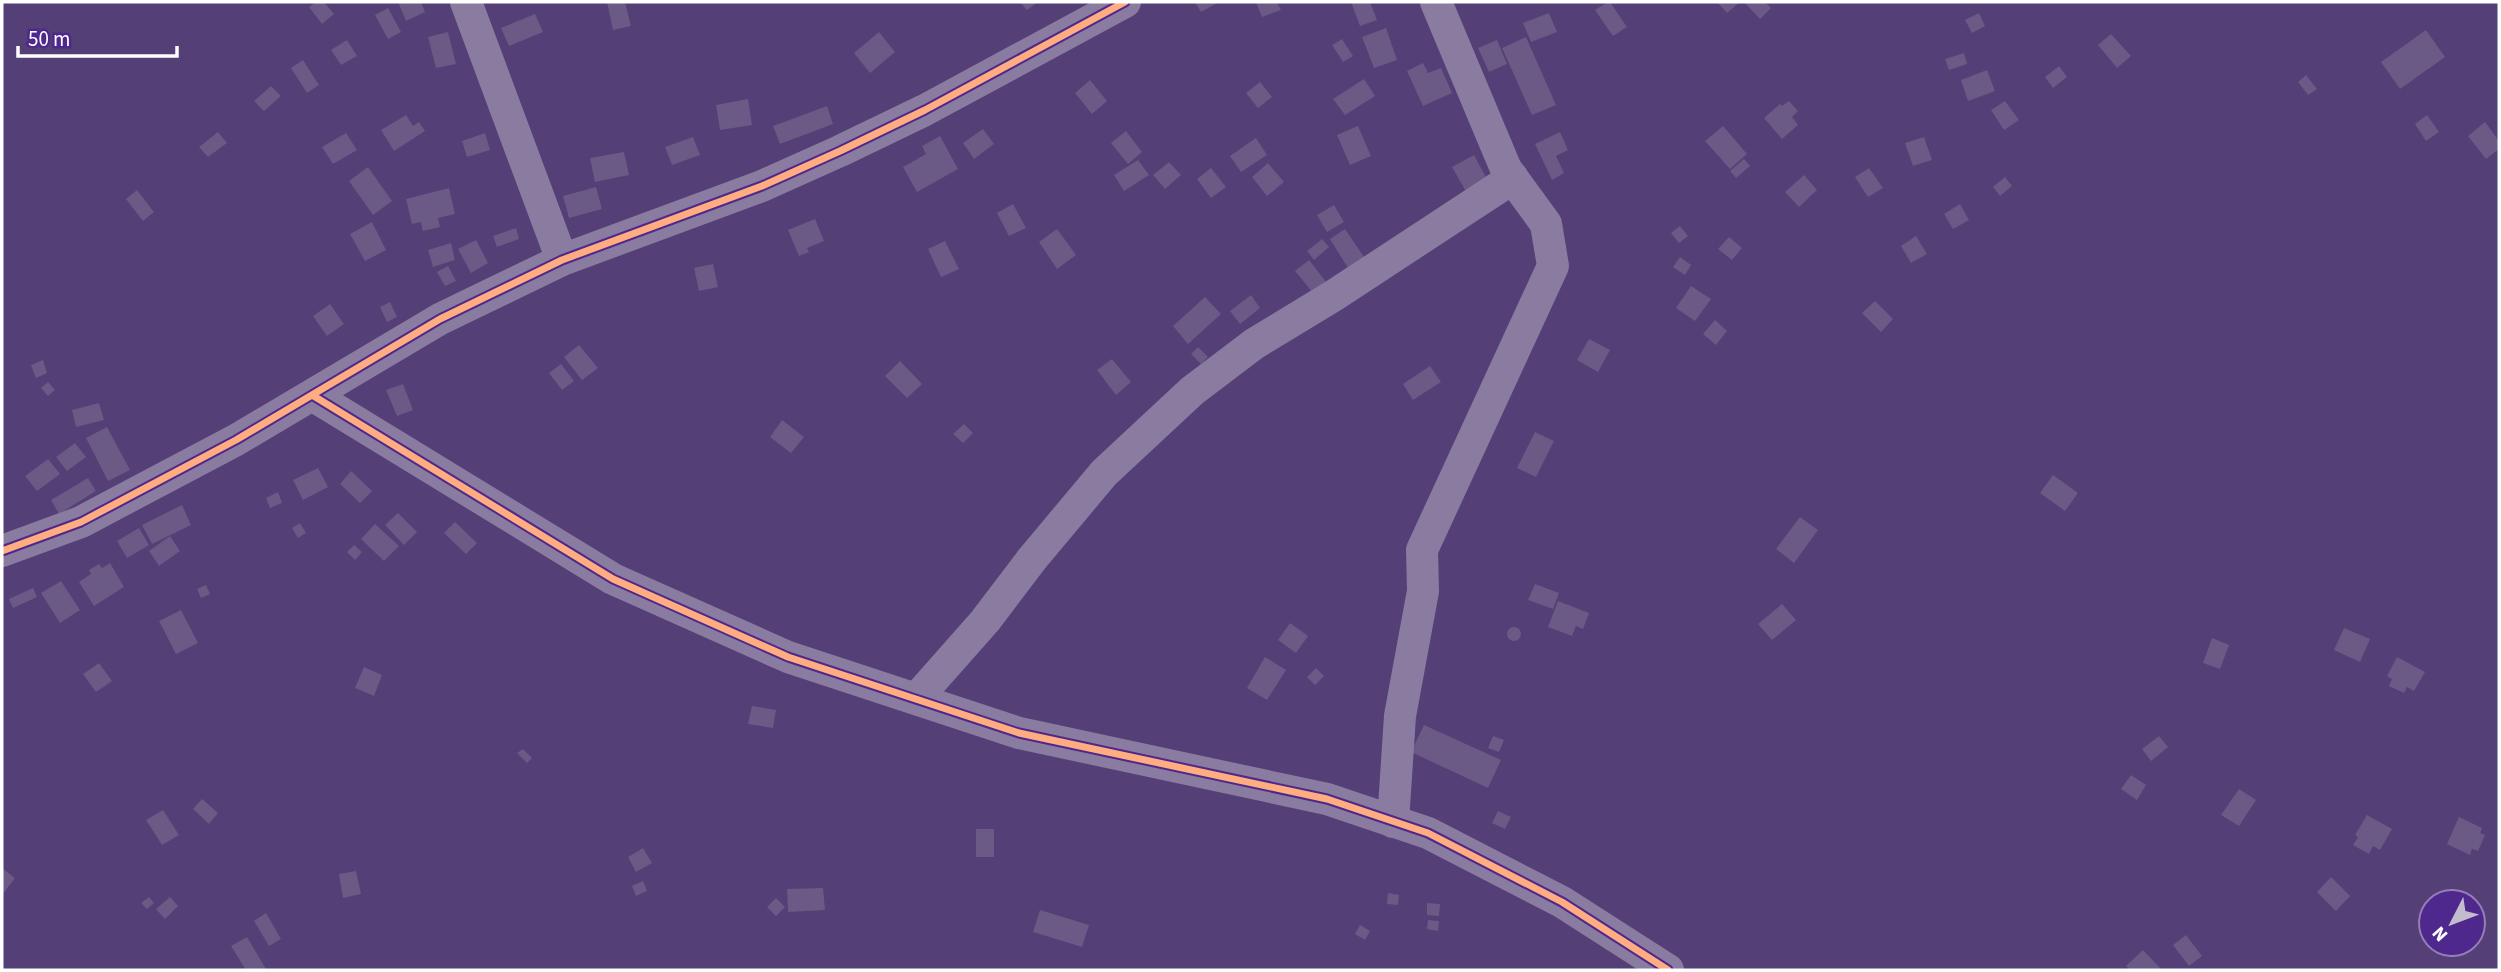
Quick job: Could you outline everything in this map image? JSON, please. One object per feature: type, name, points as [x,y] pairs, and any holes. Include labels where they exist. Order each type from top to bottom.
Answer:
[{"type":"street","points":[[466,2],[562,260]]},
{"type":"street","points":[[2,551],[81,522],[236,440],[440,320],[562,260],[762,186],[818,161],[925,110],[1125,2]]},
{"type":"street","points":[[1393,821],[1400,716],[1423,591],[1422,550],[1553,266],[1546,224],[1506,169],[1436,2]]},
{"type":"street","points":[[916,699],[985,621],[1104,472],[1192,391],[1254,344],[1513,178]]},
{"type":"street","points":[[312,395],[613,579],[788,657],[1019,733],[1327,799],[1393,821],[1428,834],[1562,902],[1668,970]]},
{"type":"building","points":[[316,2],[324,2],[334,14],[322,24],[309,7]]},
{"type":"building","points":[[398,2],[421,2],[425,12],[406,21]]},
{"type":"building","points":[[607,2],[625,2],[631,26],[613,30]]},
{"type":"building","points":[[1020,2],[1038,2],[1027,10]]},
{"type":"building","points":[[1195,2],[1219,2],[1201,12]]},
{"type":"building","points":[[1256,2],[1277,2],[1281,10],[1262,17]]},
{"type":"building","points":[[1351,2],[1370,2],[1377,20],[1360,26]]},
{"type":"building","points":[[1608,2],[1627,27],[1613,36],[1595,10]]},
{"type":"building","points":[[1717,2],[1740,2],[1727,13]]},
{"type":"building","points":[[1744,2],[1765,2],[1771,8],[1760,19]]},
{"type":"building","points":[[388,8],[401,32],[388,39],[375,15]]},
{"type":"building","points":[[1549,13],[1557,32],[1531,42],[1523,23]]},
{"type":"building","points":[[1979,13],[1985,26],[1972,33],[1965,20]]},
{"type":"building","points":[[535,14],[543,32],[509,46],[501,28]]},
{"type":"building","points":[[1386,28],[1397,60],[1374,68],[1362,37]]},
{"type":"building","points":[[2426,30],[2445,57],[2400,89],[2381,62]]},
{"type":"building","points":[[448,32],[456,64],[436,68],[428,37]]},
{"type":"building","points":[[879,32],[895,52],[870,73],[854,53]]},
{"type":"building","points":[[2111,34],[2131,56],[2117,68],[2098,45]]},
{"type":"building","points":[[1526,37],[1556,105],[1532,115],[1502,48]]},
{"type":"building","points":[[1342,39],[1353,56],[1343,62],[1332,45]]},
{"type":"building","points":[[347,40],[357,56],[341,65],[331,50]]},
{"type":"building","points":[[1497,40],[1507,64],[1489,72],[1478,48]]},
{"type":"building","points":[[1964,53],[1967,64],[1949,70],[1945,59]]},
{"type":"building","points":[[303,60],[319,85],[307,93],[291,68]]},
{"type":"building","points":[[1423,63],[1428,73],[1441,68],[1452,93],[1423,106],[1407,71]]},
{"type":"building","points":[[2059,66],[2067,77],[2053,88],[2045,77]]},
{"type":"building","points":[[1987,70],[1995,91],[1968,101],[1961,80]]},
{"type":"building","points":[[2306,75],[2317,89],[2308,95],[2298,82]]},
{"type":"building","points":[[1364,79],[1375,96],[1345,115],[1333,99]]},
{"type":"building","points":[[1090,80],[1107,101],[1092,114],[1075,93]]},
{"type":"building","points":[[1260,82],[1272,97],[1258,108],[1246,93]]},
{"type":"building","points":[[271,86],[281,96],[264,111],[254,101]]},
{"type":"building","points":[[748,99],[752,125],[720,130],[716,105]]},
{"type":"building","points":[[1789,101],[1798,111],[1792,117],[1798,125],[1782,139],[1764,118],[1780,104],[1782,106]]},
{"type":"building","points":[[2005,101],[2019,120],[2004,130],[1991,110]]},
{"type":"building","points":[[827,106],[833,124],[780,144],[773,126]]},
{"type":"building","points":[[406,115],[413,126],[419,122],[425,131],[394,151],[381,130]]},
{"type":"building","points":[[2427,115],[2439,132],[2426,141],[2415,124]]},
{"type":"building","points":[[2485,122],[2499,141],[2499,149],[2486,159],[2468,136]]},
{"type":"building","points":[[1358,126],[1371,156],[1350,165],[1337,135]]},
{"type":"building","points":[[1723,126],[1747,154],[1730,169],[1705,141]]},
{"type":"building","points":[[983,129],[994,144],[974,159],[963,143]]},
{"type":"building","points":[[1126,131],[1142,152],[1128,164],[1111,143]]},
{"type":"building","points":[[218,132],[227,143],[208,157],[199,147]]},
{"type":"building","points":[[1560,132],[1568,150],[1556,156],[1564,173],[1552,180],[1535,144]]},
{"type":"building","points":[[346,133],[357,150],[333,164],[322,147]]},
{"type":"building","points":[[485,133],[490,150],[467,157],[462,141]]},
{"type":"building","points":[[940,136],[958,169],[917,192],[903,167],[926,154],[922,146]]},
{"type":"building","points":[[693,137],[700,155],[672,165],[665,147]]},
{"type":"building","points":[[1924,137],[1932,160],[1913,166],[1905,143]]},
{"type":"building","points":[[1256,138],[1267,155],[1241,172],[1230,156]]},
{"type":"building","points":[[624,152],[629,175],[595,182],[590,158]]},
{"type":"building","points":[[1474,155],[1489,183],[1468,195],[1452,167]]},
{"type":"building","points":[[1744,159],[1750,166],[1736,178],[1730,171]]},
{"type":"building","points":[[1138,160],[1149,175],[1124,191],[1114,175]]},
{"type":"building","points":[[1169,162],[1181,175],[1165,189],[1153,175]]},
{"type":"building","points":[[1268,163],[1284,182],[1267,196],[1252,177]]},
{"type":"building","points":[[368,167],[392,201],[373,215],[349,181]]},
{"type":"building","points":[[1211,168],[1226,187],[1211,198],[1197,179]]},
{"type":"building","points":[[1869,168],[1883,188],[1868,197],[1855,177]]},
{"type":"building","points":[[1804,175],[1817,190],[1799,207],[1785,192]]},
{"type":"building","points":[[2005,177],[2012,186],[2000,196],[1993,187]]},
{"type":"building","points":[[596,187],[602,209],[569,218],[563,196]]},
{"type":"building","points":[[449,188],[455,214],[438,218],[440,227],[423,231],[421,222],[412,224],[406,199]]},
{"type":"building","points":[[137,190],[154,212],[143,221],[126,199]]},
{"type":"building","points":[[1013,204],[1026,228],[1009,236],[997,213]]},
{"type":"building","points":[[1960,204],[1969,220],[1953,229],[1944,214]]},
{"type":"building","points":[[1334,205],[1344,222],[1327,232],[1317,215]]},
{"type":"building","points":[[815,219],[824,241],[807,248],[809,252],[799,256],[788,230]]},
{"type":"building","points":[[372,222],[386,250],[365,261],[350,234]]},
{"type":"building","points":[[1680,226],[1688,236],[1679,243],[1671,233]]},
{"type":"building","points":[[516,228],[519,239],[497,247],[493,236]]},
{"type":"building","points":[[1057,229],[1076,255],[1057,269],[1039,242]]},
{"type":"building","points":[[1345,229],[1364,257],[1348,268],[1330,239]]},
{"type":"building","points":[[1916,236],[1927,254],[1911,263],[1901,246]]},
{"type":"building","points":[[1729,237],[1742,248],[1732,260],[1718,249]]},
{"type":"building","points":[[1322,239],[1329,247],[1314,260],[1307,251]]},
{"type":"building","points":[[476,240],[488,263],[471,273],[458,249]]},
{"type":"building","points":[[945,241],[959,269],[941,277],[928,249]]},
{"type":"building","points":[[451,243],[455,260],[433,267],[428,250]]},
{"type":"building","points":[[1680,257],[1691,265],[1685,275],[1673,267]]},
{"type":"building","points":[[1309,260],[1327,283],[1314,294],[1295,271]]},
{"type":"building","points":[[713,264],[718,287],[699,291],[694,268]]},
{"type":"building","points":[[448,266],[456,281],[445,286],[437,272]]},
{"type":"building","points":[[1691,286],[1711,299],[1695,321],[1676,308]]},
{"type":"building","points":[[1251,295],[1260,308],[1240,324],[1230,311]]},
{"type":"building","points":[[1205,297],[1221,314],[1188,344],[1173,326]]},
{"type":"building","points":[[1875,301],[1893,319],[1881,332],[1862,313]]},
{"type":"building","points":[[390,302],[397,317],[387,322],[380,307]]},
{"type":"building","points":[[330,304],[344,324],[327,336],[313,316]]},
{"type":"building","points":[[1715,320],[1727,331],[1716,345],[1703,334]]},
{"type":"building","points":[[1589,339],[1610,350],[1598,372],[1577,360]]},
{"type":"building","points":[[579,345],[598,368],[582,380],[564,357]]},
{"type":"building","points":[[1198,347],[1208,357],[1201,364],[1191,354]]},
{"type":"building","points":[[1112,359],[1131,382],[1116,395],[1097,370]]},
{"type":"building","points":[[43,360],[47,373],[36,378],[31,365]]},
{"type":"building","points":[[900,361],[922,384],[907,398],[885,376]]},
{"type":"building","points":[[561,364],[574,381],[562,390],[549,373]]},
{"type":"building","points":[[1430,366],[1441,382],[1413,400],[1403,384]]},
{"type":"building","points":[[48,382],[55,390],[48,396],[41,388]]},
{"type":"building","points":[[403,384],[413,410],[397,416],[386,390]]},
{"type":"building","points":[[99,403],[104,420],[76,427],[72,410]]},
{"type":"building","points":[[782,420],[804,437],[791,453],[770,437]]},
{"type":"building","points":[[964,424],[973,433],[963,443],[953,434]]},
{"type":"building","points":[[107,427],[130,470],[108,481],[86,438]]},
{"type":"building","points":[[1535,432],[1554,441],[1536,477],[1517,468]]},
{"type":"building","points":[[75,443],[86,457],[67,471],[56,457]]},
{"type":"building","points":[[48,459],[60,474],[37,491],[25,476]]},
{"type":"building","points":[[318,468],[328,487],[303,500],[293,480]]},
{"type":"building","points":[[351,471],[372,491],[360,503],[340,484]]},
{"type":"building","points":[[2053,475],[2078,493],[2065,511],[2040,493]]},
{"type":"building","points":[[88,478],[96,491],[59,514],[51,500]]},
{"type":"building","points":[[278,492],[282,503],[270,508],[266,498]]},
{"type":"building","points":[[182,505],[191,525],[152,544],[142,525]]},
{"type":"building","points":[[398,513],[417,532],[404,545],[385,525]]},
{"type":"building","points":[[1800,517],[1818,530],[1794,563],[1776,549]]},
{"type":"building","points":[[455,522],[477,543],[466,554],[444,533]]},
{"type":"building","points":[[300,523],[306,533],[298,538],[292,528]]},
{"type":"building","points":[[375,524],[399,546],[384,561],[361,539]]},
{"type":"building","points":[[139,528],[149,545],[127,558],[117,541]]},
{"type":"building","points":[[170,536],[180,551],[159,566],[149,551]]},
{"type":"building","points":[[354,545],[362,552],[355,560],[347,552]]},
{"type":"building","points":[[110,563],[124,587],[94,606],[79,582],[91,574],[89,570],[99,564],[102,568]]},
{"type":"building","points":[[61,581],[80,610],[60,623],[41,593]]},
{"type":"building","points":[[1535,584],[1559,593],[1553,609],[1528,600]]},
{"type":"building","points":[[206,585],[210,594],[201,598],[197,589]]},
{"type":"building","points":[[33,588],[37,597],[13,608],[9,599]]},
{"type":"building","points":[[1558,601],[1589,613],[1583,629],[1576,626],[1572,636],[1548,627]]},
{"type":"building","points":[[1782,604],[1796,620],[1772,640],[1758,624]]},
{"type":"building","points":[[181,610],[198,643],[176,654],[159,621]]},
{"type":"building","points":[[1290,623],[1308,636],[1296,653],[1278,640]]},
{"type":"building","points":[[1511,627],[1517,627],[1521,634],[1517,641],[1511,641],[1507,637],[1507,631]]},
{"type":"building","points":[[2344,628],[2370,639],[2360,662],[2334,650]]},
{"type":"building","points":[[2212,638],[2229,645],[2220,669],[2203,663]]},
{"type":"building","points":[[1265,657],[1286,670],[1267,700],[1247,688]]},
{"type":"building","points":[[2397,657],[2425,672],[2414,691],[2407,687],[2404,693],[2389,686],[2392,679],[2387,676]]},
{"type":"building","points":[[99,663],[112,681],[96,692],[83,674]]},
{"type":"building","points":[[364,667],[382,675],[374,696],[355,688]]},
{"type":"building","points":[[1316,668],[1324,676],[1315,685],[1307,677]]},
{"type":"building","points":[[752,706],[776,710],[773,728],[748,724]]},
{"type":"building","points":[[1424,725],[1501,760],[1488,788],[1411,752]]},
{"type":"building","points":[[1493,736],[1504,740],[1499,752],[1488,748]]},
{"type":"building","points":[[2159,736],[2168,747],[2151,761],[2142,749]]},
{"type":"building","points":[[523,749],[532,758],[527,763],[517,753]]},
{"type":"building","points":[[2131,775],[2146,785],[2137,800],[2121,789]]},
{"type":"building","points":[[2239,789],[2256,800],[2239,826],[2221,815]]},
{"type":"building","points":[[202,799],[218,813],[209,824],[193,809]]},
{"type":"building","points":[[163,810],[179,835],[162,845],[146,820]]},
{"type":"building","points":[[1498,811],[1511,817],[1505,829],[1492,823]]},
{"type":"building","points":[[2367,815],[2392,829],[2380,850],[2373,846],[2369,854],[2353,845],[2358,837],[2355,835]]},
{"type":"building","points":[[2459,817],[2482,828],[2480,833],[2485,835],[2478,851],[2472,849],[2470,855],[2447,844]]},
{"type":"building","points":[[976,829],[994,829],[994,857],[976,857]]},
{"type":"building","points":[[643,848],[652,863],[636,872],[628,857]]},
{"type":"building","points":[[2,868],[15,878],[2,895]]},
{"type":"building","points":[[356,871],[361,894],[343,898],[339,874]]},
{"type":"building","points":[[2331,877],[2350,896],[2336,911],[2317,892]]},
{"type":"building","points":[[643,881],[647,891],[636,896],[632,886]]},
{"type":"building","points":[[823,888],[825,910],[788,912],[787,889]]},
{"type":"building","points":[[1388,893],[1399,895],[1398,905],[1387,904]]},
{"type":"building","points":[[149,897],[154,903],[147,909],[141,903]]},
{"type":"building","points":[[170,897],[178,906],[165,919],[156,909]]},
{"type":"building","points":[[776,898],[785,907],[776,916],[767,907]]},
{"type":"building","points":[[1427,903],[1440,904],[1439,916],[1427,915]]},
{"type":"building","points":[[1040,910],[1089,925],[1082,947],[1033,932]]},
{"type":"building","points":[[266,913],[281,939],[269,946],[254,921]]},
{"type":"building","points":[[1428,920],[1439,921],[1438,931],[1427,929]]},
{"type":"building","points":[[1360,925],[1370,931],[1365,940],[1355,934]]},
{"type":"building","points":[[2186,935],[2202,956],[2189,966],[2173,945]]},
{"type":"building","points":[[247,937],[265,970],[246,970],[231,946]]},
{"type":"building","points":[[2143,950],[2162,970],[2130,970],[2126,966]]},
{"type":"cycle path","points":[[2,551],[81,522],[236,440],[440,319],[562,260],[762,186],[840,151],[925,110],[1125,2]]},
{"type":"cycle path","points":[[312,395],[613,579],[788,657],[1019,733],[1327,799],[1428,833],[1562,902],[1668,970]]}]
